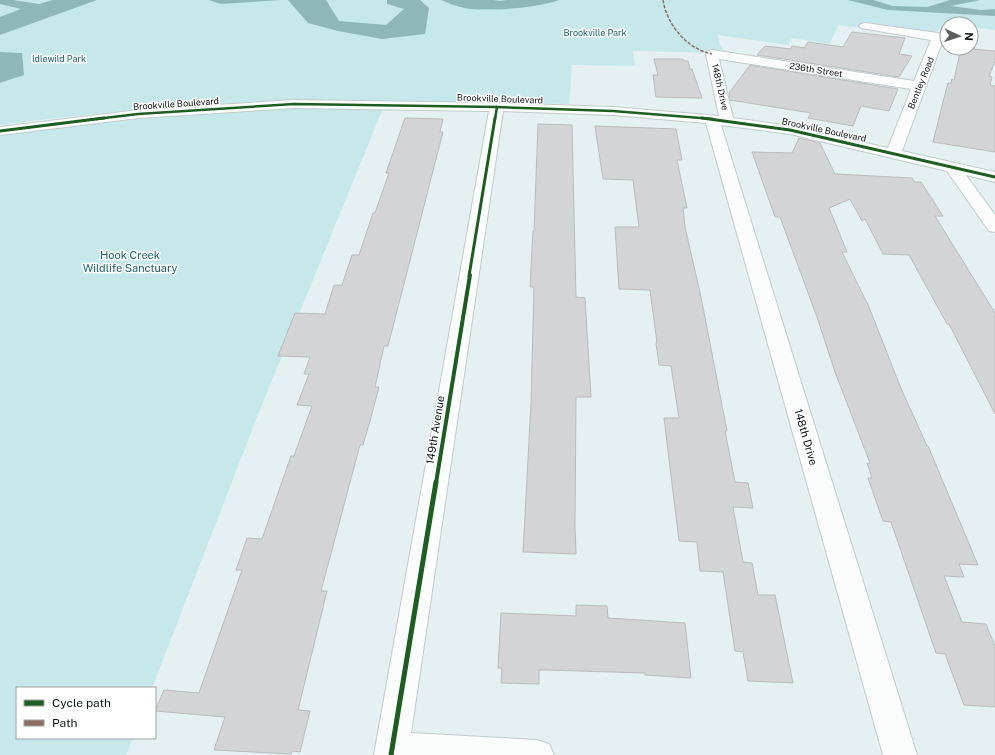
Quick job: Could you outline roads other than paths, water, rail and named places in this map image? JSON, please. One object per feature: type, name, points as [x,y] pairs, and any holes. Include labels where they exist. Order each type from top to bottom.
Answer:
[{"type":"street","name":"Bentley Road","points":[[865,26],[938,37],[893,154]]},
{"type":"street","name":"236th Street","points":[[712,54],[920,86]]},
{"type":"street","name":"148th Drive","points":[[712,54],[720,120],[900,755]]},
{"type":"street","name":"Brookville Boulevard","points":[[0,131],[138,114],[272,105],[323,104],[497,107],[613,111],[720,120],[790,130],[995,177]]},
{"type":"street","name":"149th Avenue","points":[[392,751],[497,107]]},
{"type":"street","points":[[953,168],[995,227]]},
{"type":"street","points":[[392,751],[537,755]]},
{"type":"park label","name":"Brookville Park","points":[[595,33]]},
{"type":"park label","name":"Idlewild Park","points":[[59,59]]},
{"type":"park label","name":"Hook Creek Wildlife Sanctuary","points":[[130,261]]}]
